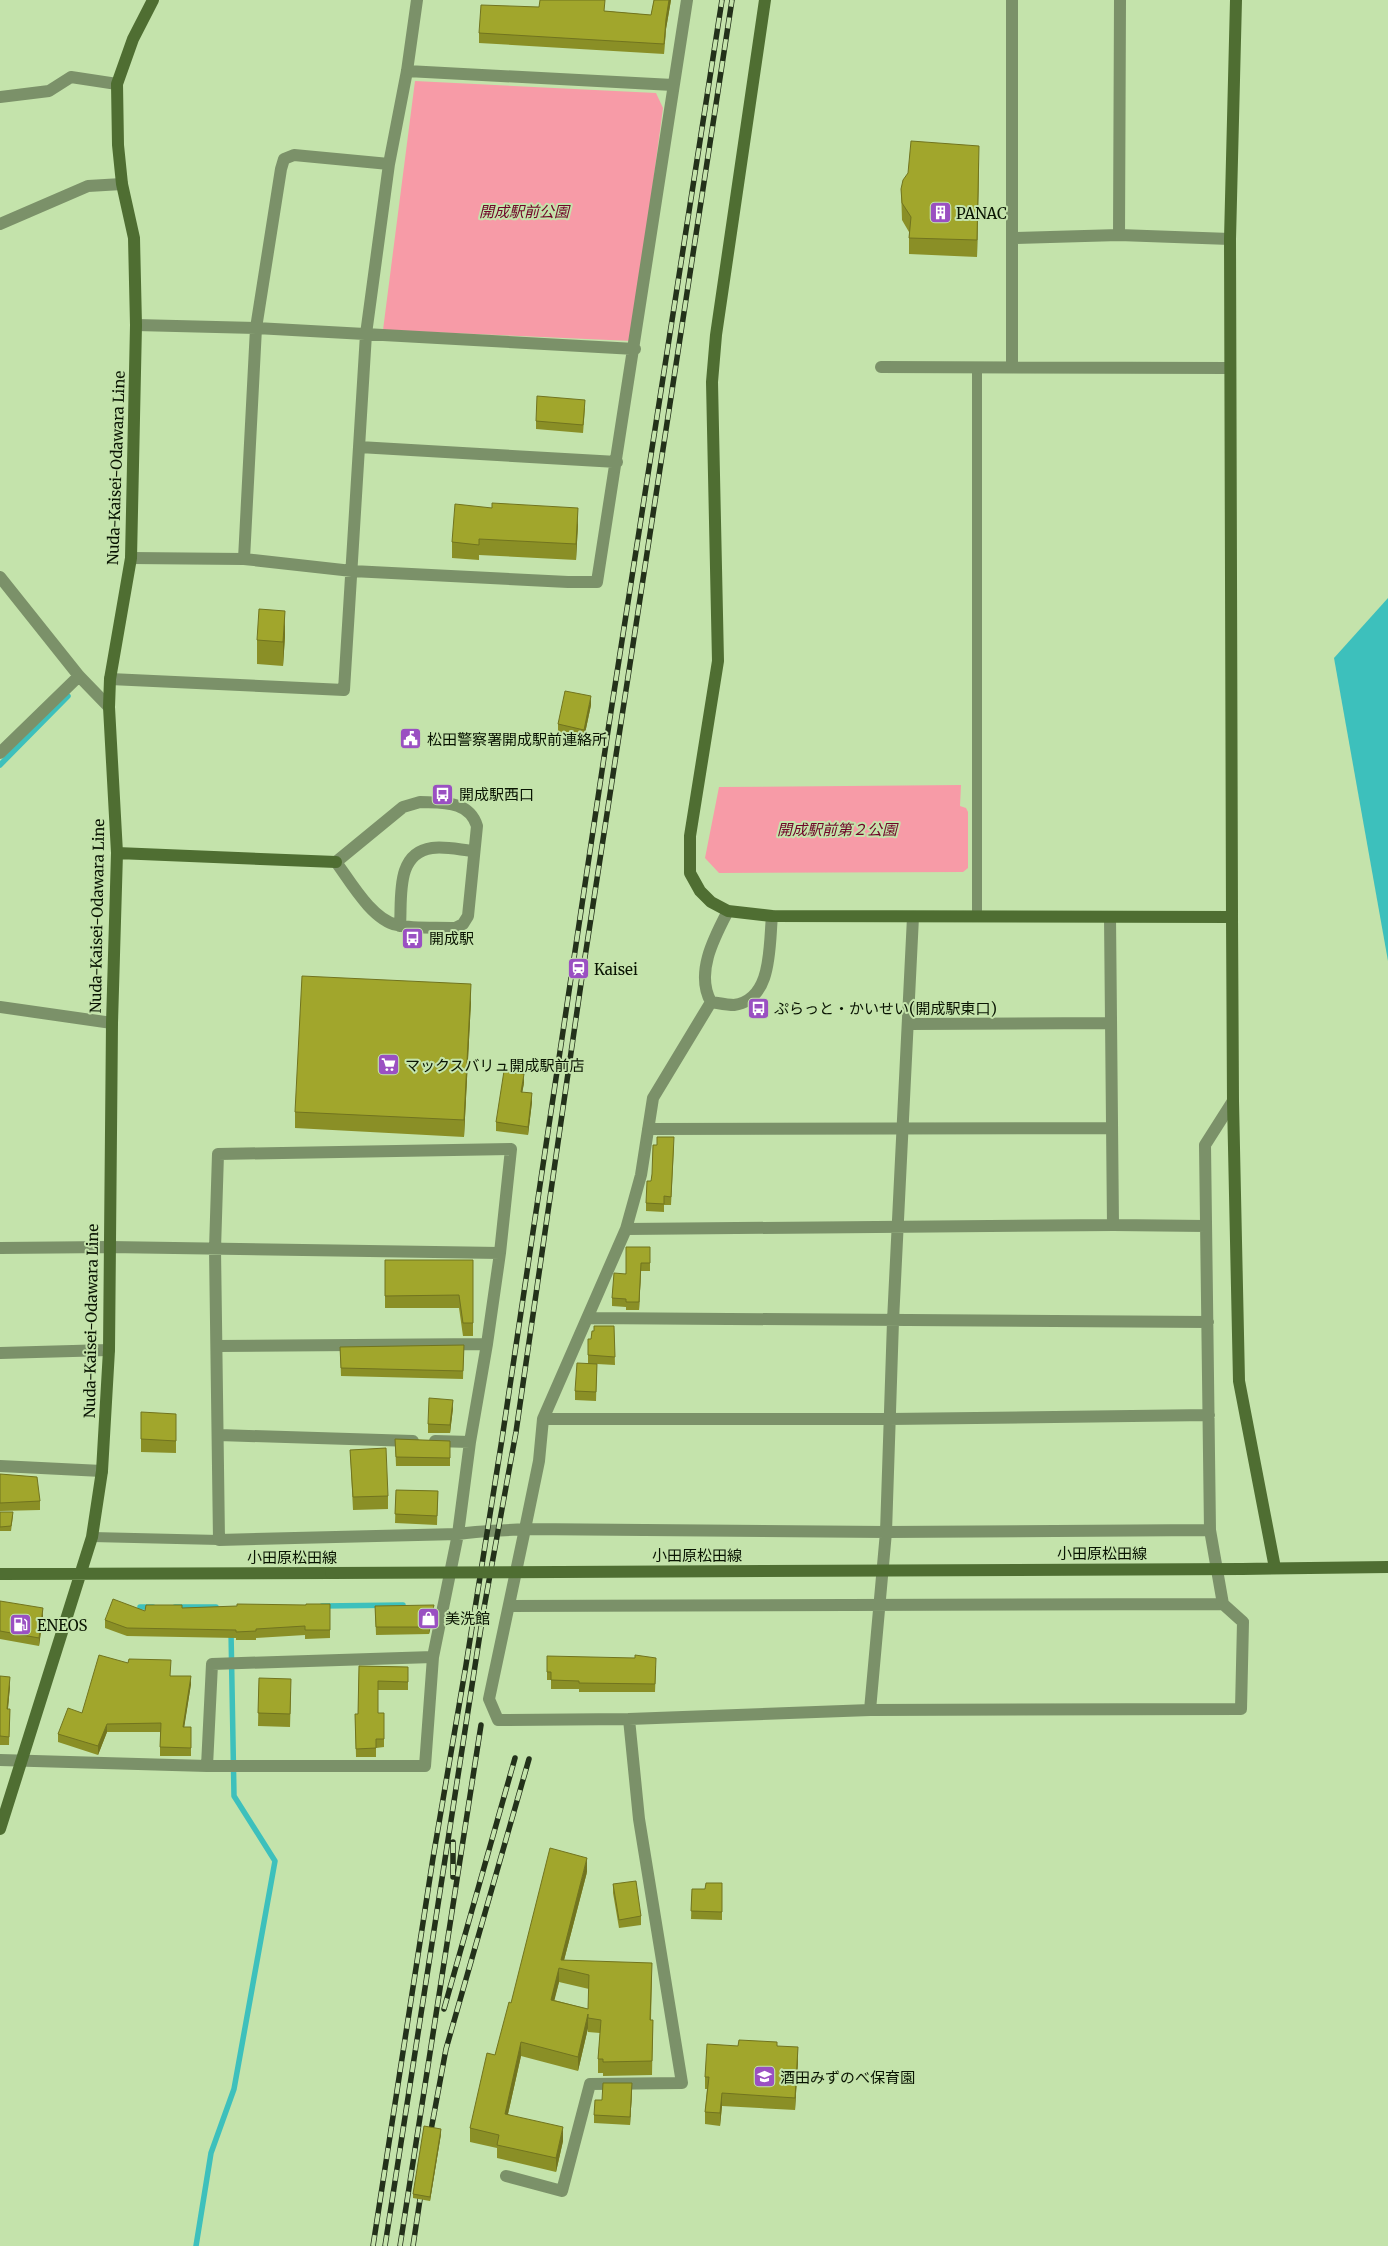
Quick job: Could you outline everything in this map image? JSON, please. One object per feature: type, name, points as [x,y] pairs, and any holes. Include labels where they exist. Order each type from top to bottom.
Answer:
[{"type":"street","name":"Nuda-Kaisei-Odawara Line","points":[[0,1829],[92,1537],[102,1471],[109,1350],[112,1024],[117,853],[109,707],[110,678],[131,558],[136,325],[134,238],[122,184],[118,145],[117,84],[133,39],[153,0]]},
{"type":"street","points":[[110,678],[344,690],[366,334],[389,164],[407,71],[417,0]]},
{"type":"street","points":[[131,558],[244,559],[352,571],[598,582],[635,349],[673,85],[688,0]]},
{"type":"street","points":[[765,0],[716,335],[712,382],[718,661],[690,836],[690,873],[700,891],[711,902],[728,911],[772,916],[1232,917]]},
{"type":"street","points":[[1012,0],[1012,367]]},
{"type":"street","points":[[1119,235],[1120,0]]},
{"type":"street","points":[[1236,0],[1230,240],[1230,368],[1232,454],[1233,1102],[1239,1381],[1275,1568]]},
{"type":"street","points":[[407,71],[673,85]]},
{"type":"street","points":[[0,97],[49,90],[71,77],[117,84]]},
{"type":"street","points":[[244,559],[256,328],[284,159],[294,155],[389,164]]},
{"type":"street","points":[[0,224],[88,186],[122,184]]},
{"type":"street","points":[[1012,238],[1119,235],[1230,240]]},
{"type":"street","points":[[136,325],[256,328],[635,349]]},
{"type":"street","points":[[881,367],[1230,368]]},
{"type":"street","points":[[359,447],[617,462]]},
{"type":"street","points":[[0,577],[79,676],[109,707]]},
{"type":"street","points":[[0,752],[79,676]]},
{"type":"street","points":[[117,853],[336,862],[404,807],[420,802],[456,804],[465,808],[474,816],[476,826],[468,916],[463,924],[455,928],[400,926],[380,917],[367,904],[336,862]]},
{"type":"street","points":[[400,926],[403,872],[414,855],[432,848],[474,852]]},
{"type":"street","points":[[710,1002],[705,992],[705,975],[711,942],[728,911]]},
{"type":"street","points":[[710,1002],[734,1004],[754,997],[766,977],[772,916]]},
{"type":"street","points":[[870,1710],[886,1532],[893,1321],[913,917]]},
{"type":"street","points":[[1110,917],[1113,1225]]},
{"type":"street","points":[[710,1002],[653,1098],[641,1174],[626,1229],[543,1419],[539,1461],[489,1699],[498,1720],[630,1719],[870,1710],[1241,1709],[1243,1622],[1223,1604],[1210,1530],[1205,1145],[1233,1102]]},
{"type":"street","points":[[0,1007],[112,1024]]},
{"type":"street","points":[[908,1024],[1111,1023]]},
{"type":"street","points":[[648,1129],[1112,1128]]},
{"type":"street","points":[[0,1760],[207,1766],[425,1766],[433,1657],[458,1534],[470,1442],[487,1344],[500,1254],[510,1149],[218,1154],[216,1249],[219,1540],[458,1534],[487,1529],[498,1531],[525,1529],[886,1532],[1210,1530]]},
{"type":"street","points":[[626,1229],[1206,1226]]},
{"type":"street","points":[[0,1248],[109,1247],[500,1254]]},
{"type":"street","points":[[588,1318],[1208,1322]]},
{"type":"street","points":[[217,1346],[487,1344]]},
{"type":"street","points":[[0,1353],[109,1350]]},
{"type":"street","points":[[543,1419],[890,1419],[1209,1415]]},
{"type":"street","points":[[219,1435],[470,1442]]},
{"type":"street","points":[[0,1466],[102,1471]]},
{"type":"street","name":"小田原松田線","points":[[0,1574],[1388,1568]]},
{"type":"street","points":[[509,1606],[1223,1604]]},
{"type":"street","points":[[207,1766],[212,1664],[433,1657]]},
{"type":"street","points":[[506,2176],[562,2191],[590,2084],[682,2083],[639,1819],[630,1719]]},
{"type":"lane","points":[[977,367],[977,917]]},
{"type":"lane","points":[[92,1537],[219,1540]]},
{"type":"green space","name":"開成駅前公園","points":[[415,81],[656,93],[663,108],[632,341],[383,330]]},
{"type":"green space","name":"開成駅前第２公園","points":[[961,785],[960,806],[966,808],[968,812],[968,868],[963,872],[719,873],[705,858],[719,787]]},
{"type":"water","points":[[1388,598],[1388,961],[1334,658]]},
{"type":"building","points":[[540,0],[605,0],[604,11],[651,15],[654,0],[669,0],[664,44],[479,33],[481,5],[539,7]]},
{"type":"building","name":"PANAC","points":[[911,141],[979,146],[977,240],[909,238],[911,217],[902,203],[901,189],[903,180],[908,173]]},
{"type":"building","points":[[537,396],[585,400],[583,425],[536,421]]},
{"type":"building","points":[[492,503],[578,508],[576,544],[479,539],[479,545],[452,542],[455,504],[492,508]]},
{"type":"building","points":[[259,609],[285,611],[283,642],[257,640]]},
{"type":"building","points":[[565,691],[591,696],[584,730],[558,724]]},
{"type":"building","points":[[302,976],[471,984],[464,1120],[295,1112]]},
{"type":"building","points":[[504,1071],[524,1074],[521,1092],[532,1093],[528,1127],[496,1122]]},
{"type":"building","points":[[657,1137],[674,1137],[671,1197],[664,1196],[664,1204],[646,1203],[647,1181],[651,1181],[652,1174],[653,1145],[657,1145]]},
{"type":"building","points":[[626,1247],[650,1247],[650,1263],[641,1263],[639,1302],[626,1302],[626,1299],[612,1298],[614,1273],[626,1274]]},
{"type":"building","points":[[385,1260],[473,1260],[473,1323],[463,1323],[459,1295],[385,1296]]},
{"type":"building","points":[[594,1326],[614,1326],[615,1357],[588,1355],[588,1339],[591,1339]]},
{"type":"building","points":[[464,1345],[463,1371],[341,1368],[340,1347]]},
{"type":"building","points":[[577,1363],[597,1364],[596,1392],[575,1391]]},
{"type":"building","points":[[429,1398],[453,1400],[450,1425],[428,1424]]},
{"type":"building","points":[[141,1412],[176,1414],[176,1441],[141,1439]]},
{"type":"building","points":[[395,1439],[450,1441],[450,1458],[396,1457]]},
{"type":"building","points":[[386,1448],[388,1496],[353,1497],[350,1450]]},
{"type":"building","points":[[0,1474],[37,1477],[40,1501],[0,1503]]},
{"type":"building","points":[[396,1490],[438,1491],[437,1516],[395,1514]]},
{"type":"building","points":[[0,1512],[13,1512],[11,1526],[0,1527]]},
{"type":"building","points":[[113,1599],[145,1611],[146,1605],[182,1605],[182,1608],[237,1606],[237,1604],[330,1604],[330,1630],[305,1630],[305,1626],[236,1632],[236,1630],[127,1628],[105,1620]]},
{"type":"building","points":[[0,1601],[43,1608],[39,1638],[0,1631]]},
{"type":"building","points":[[434,1605],[429,1627],[376,1627],[375,1606]]},
{"type":"building","points":[[99,1655],[128,1663],[129,1659],[171,1660],[170,1676],[191,1676],[183,1727],[191,1727],[191,1748],[160,1747],[161,1723],[107,1724],[98,1746],[58,1734],[68,1708],[82,1713]]},
{"type":"building","points":[[635,1655],[656,1658],[655,1684],[579,1683],[579,1681],[551,1680],[551,1672],[547,1672],[547,1656],[635,1658]]},
{"type":"building","points":[[359,1666],[408,1667],[408,1682],[378,1681],[378,1713],[384,1713],[384,1739],[376,1739],[376,1748],[356,1749],[355,1714],[358,1714]]},
{"type":"building","points":[[0,1676],[10,1677],[7,1709],[10,1709],[9,1737],[0,1736]]},
{"type":"building","points":[[259,1678],[291,1679],[290,1714],[258,1713]]},
{"type":"building","points":[[550,1848],[587,1858],[561,1960],[652,1963],[650,2020],[653,2020],[652,2061],[603,2062],[603,2059],[598,2059],[601,2020],[588,2018],[588,2014],[578,2057],[521,2042],[505,2114],[563,2127],[556,2158],[497,2145],[499,2135],[470,2128],[487,2053],[495,2055],[509,2002],[511,2003]],"holes":[[[559,1968],[589,1975],[588,2009],[551,2000]]]},
{"type":"building","points":[[636,1881],[641,1916],[619,1920],[613,1884]]},
{"type":"building","points":[[706,1883],[722,1883],[722,1912],[691,1911],[692,1889],[705,1889]]},
{"type":"building","points":[[739,2040],[777,2042],[777,2046],[798,2047],[795,2098],[722,2093],[720,2113],[705,2112],[709,2077],[705,2077],[707,2044],[738,2046]]},
{"type":"building","points":[[603,2083],[632,2083],[630,2117],[594,2115],[595,2100],[602,2100]]},
{"type":"building","points":[[424,2126],[441,2129],[430,2197],[413,2194]]},
{"type":"waterway","points":[[0,765],[68,696]]},
{"type":"waterway","points":[[322,1606],[403,1605]]},
{"type":"waterway","points":[[140,1607],[153,1607]]},
{"type":"waterway","points":[[175,1607],[216,1607]]},
{"type":"waterway","points":[[196,2246],[211,2153],[234,2089],[275,1861],[234,1796],[231,1631]]},
{"type":"railway","points":[[373,2246],[433,1858],[502,1439],[609,724],[722,0]]},
{"type":"railway","points":[[385,2246],[484,1608],[516,1432],[583,970],[732,0]]},
{"type":"railway","points":[[400,2246],[481,1725]]},
{"type":"railway","points":[[444,2009],[515,1758]]},
{"type":"railway","points":[[429,2141],[446,2049],[529,1759]]},
{"type":"railway","points":[[453,1842],[453,1877]]},
{"type":"railway","points":[[413,2246],[422,2186]]},
{"type":"place","name":"PANAC","points":[[940,213]]},
{"type":"place","name":"松田警察署開成駅前連絡所","points":[[411,739]]},
{"type":"place","name":"開成駅西口","points":[[443,794]]},
{"type":"place","name":"開成駅","points":[[413,938]]},
{"type":"place","name":"Kaisei","points":[[578,969]]},
{"type":"place","name":"ぷらっと・かいせい(開成駅東口)","points":[[758,1008]]},
{"type":"place","name":"マックスバリュ開成駅前店","points":[[389,1065]]},
{"type":"place","name":"美洗館","points":[[429,1618]]},
{"type":"place","name":"ENEOS","points":[[21,1625]]},
{"type":"place","name":"酒田みずのべ保育園","points":[[764,2077]]}]
